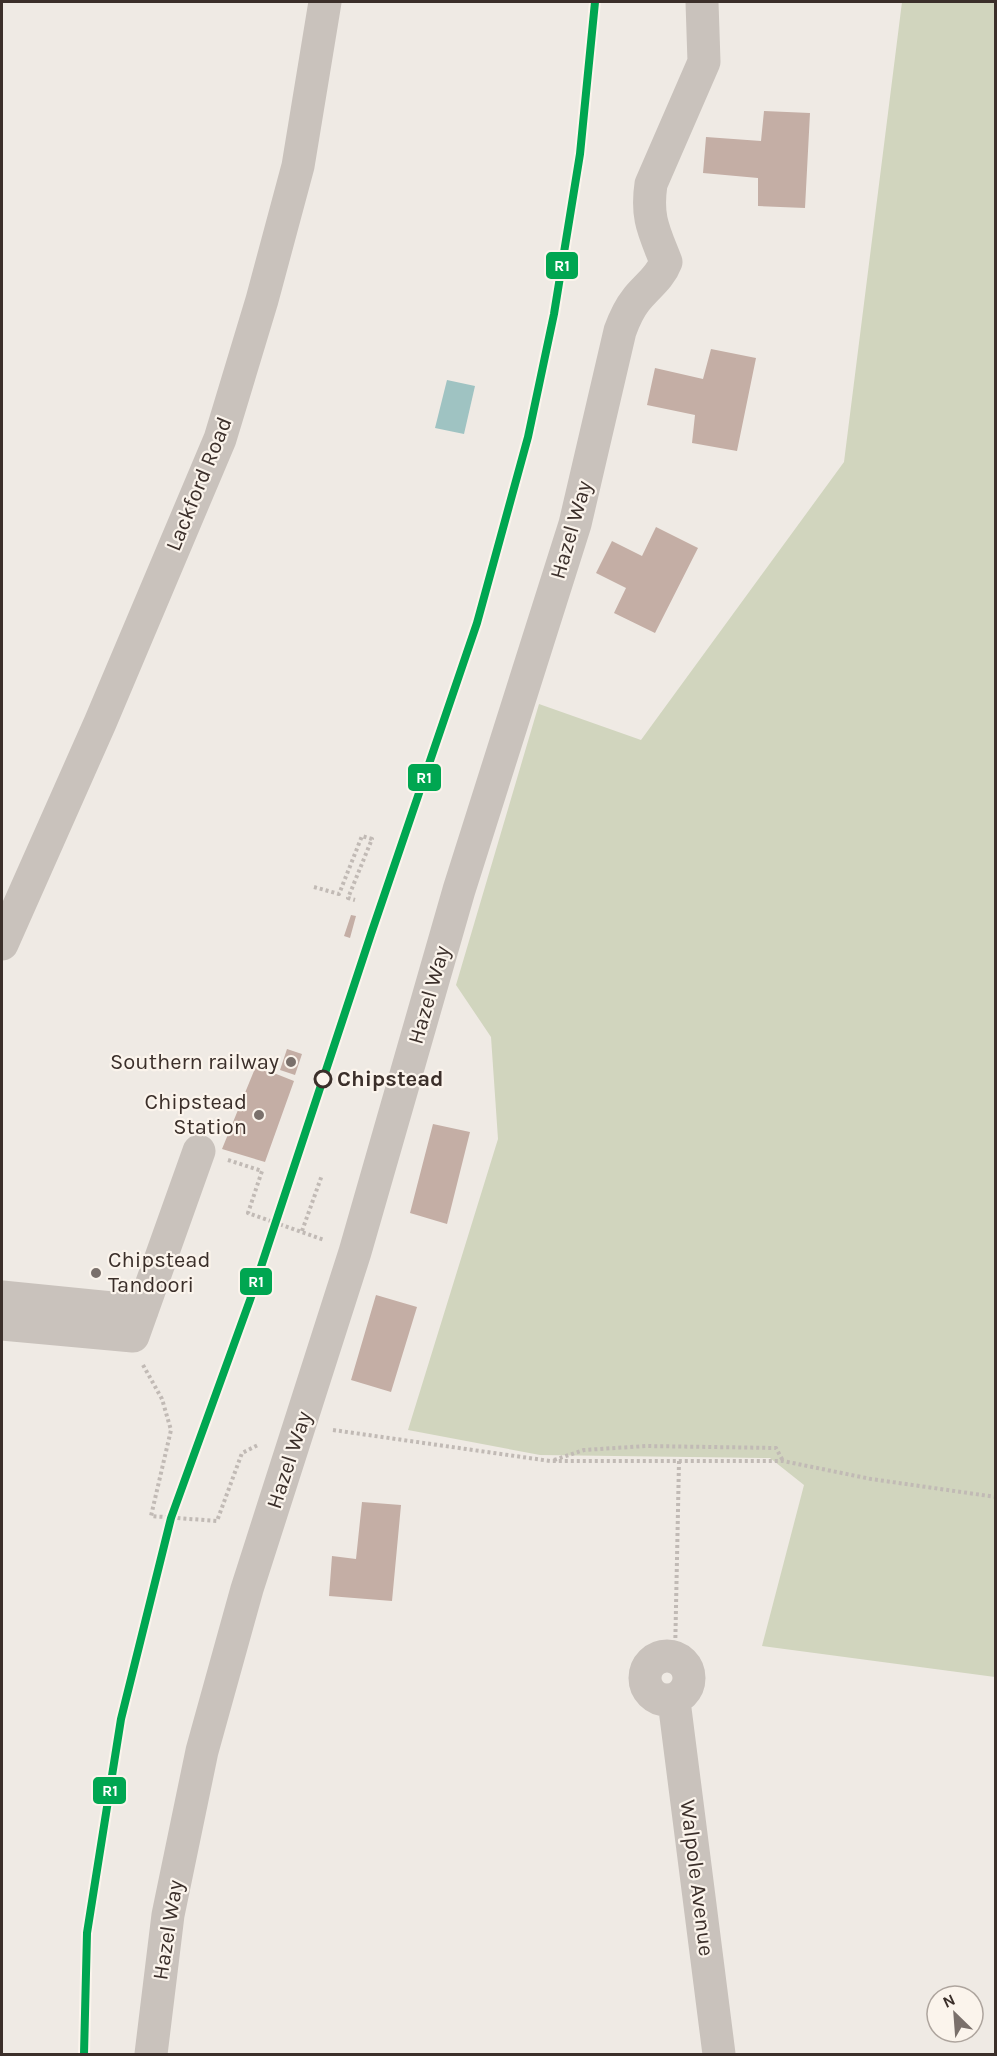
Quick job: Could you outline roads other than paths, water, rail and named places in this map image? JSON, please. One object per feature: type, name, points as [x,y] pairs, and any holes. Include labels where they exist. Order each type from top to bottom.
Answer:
[{"type":"street","name":"Lackford Road","points":[[2,944],[100,723],[220,439],[262,300],[298,166],[325,2]]},
{"type":"street","name":"Hazel Way","points":[[151,2055],[168,1915],[202,1751],[247,1589],[355,1252],[459,890],[575,524],[620,331],[635,301],[662,273],[666,262],[651,225],[648,206],[651,184],[704,62],[702,2]]},
{"type":"street","points":[[138,1323],[199,1151]]},
{"type":"street","points":[[2,1297],[138,1323]]},
{"type":"street","points":[[2,1324],[138,1323]]},
{"type":"street","name":"Walpole Avenue","points":[[675,1656],[689,1669],[689,1688],[674,1701],[719,2055]]},
{"type":"water","points":[[447,380],[475,386],[464,434],[435,428]]},
{"type":"place","name":"Southern railway","points":[[291,1062]]},
{"type":"place","name":"Chipstead","points":[[323,1079]]},
{"type":"place","name":"Chipstead Station","points":[[259,1115]]},
{"type":"place","name":"Chipstead Tandoori","points":[[96,1273]]}]
